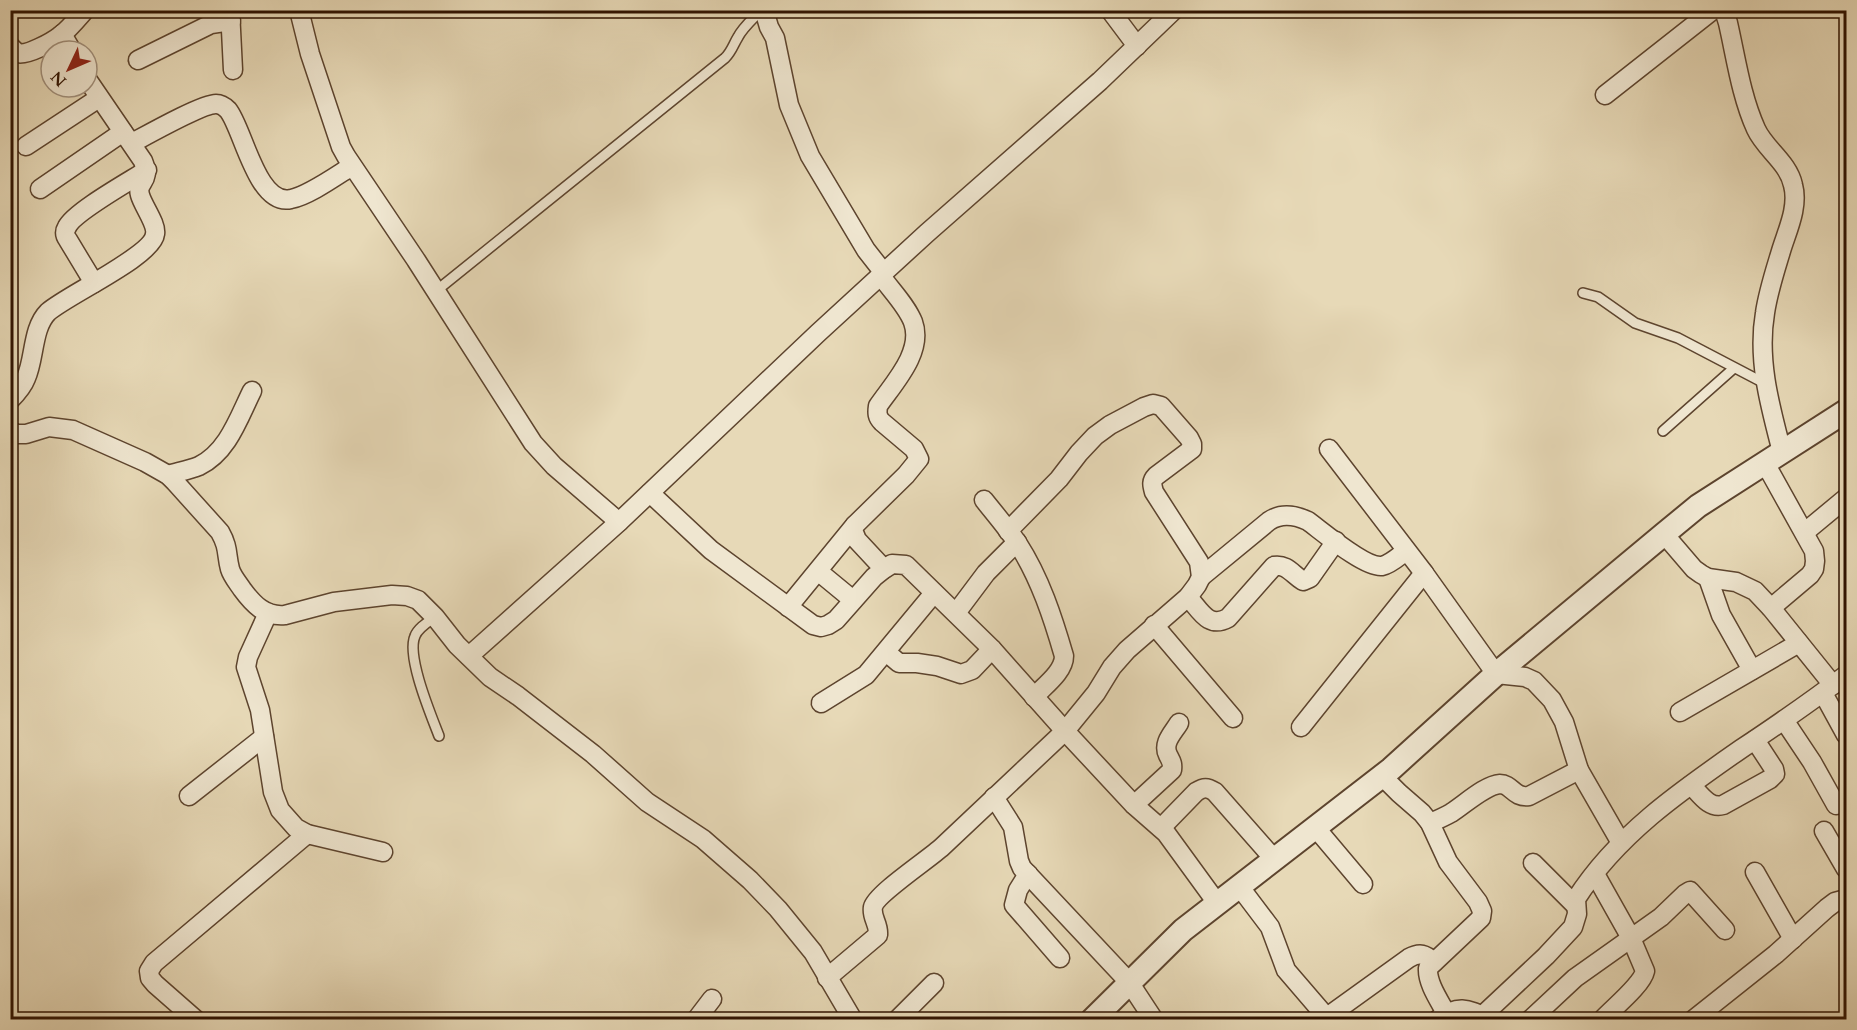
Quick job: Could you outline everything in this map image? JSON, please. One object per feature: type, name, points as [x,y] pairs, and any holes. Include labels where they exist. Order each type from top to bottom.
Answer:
[{"type":"street","points":[[299,10],[306,41],[341,147],[352,166],[436,291],[533,443],[554,466],[618,522]]},
{"type":"street","points":[[762,10],[775,38],[789,105],[810,156],[866,250],[913,322],[915,339],[909,358],[878,406],[877,412],[878,418],[914,449],[919,459],[906,475],[855,525],[819,572],[788,607]]},
{"type":"street","points":[[1110,10],[1137,46]]},
{"type":"street","points":[[469,656],[650,493],[882,274],[1100,81],[1174,10]]},
{"type":"street","points":[[1605,95],[1713,10]]},
{"type":"street","points":[[1724,10],[1747,105],[1756,129],[1761,139],[1783,163],[1793,185],[1794,203],[1790,227],[1764,315],[1762,360],[1773,457],[1814,551],[1815,561],[1810,575],[1771,608]]},
{"type":"street","points":[[10,46],[16,53],[27,54],[62,34],[85,11]]},
{"type":"street","points":[[138,60],[230,16],[233,70]]},
{"type":"street","points":[[62,34],[65,39]]},
{"type":"street","points":[[10,400],[27,377],[43,320],[48,312],[133,259],[156,235],[140,196],[139,188],[147,176],[147,170],[128,137],[99,98]]},
{"type":"street","points":[[26,146],[97,99]]},
{"type":"street","points":[[40,189],[128,137],[217,104],[226,108],[232,117],[249,159],[271,193],[289,200],[306,193],[352,166]]},
{"type":"street","points":[[94,282],[65,235],[66,229],[88,207],[147,170]]},
{"type":"street","points":[[168,475],[201,465],[218,451],[229,436],[252,391]]},
{"type":"street","points":[[956,613],[1012,537],[1095,436],[1110,425],[1153,404],[1161,406],[1192,444],[1192,449],[1188,453],[1152,480],[1152,486],[1199,562],[1201,577]]},
{"type":"street","points":[[1092,1020],[1183,930],[1382,776],[1496,674],[1698,506],[1846,411]]},
{"type":"street","points":[[10,430],[16,434],[26,434],[49,427],[73,430],[145,462],[168,475],[219,532],[225,542],[232,574],[252,602],[268,613],[277,616],[285,615],[334,602],[392,595],[407,596],[418,600],[457,645],[490,677],[578,742],[647,802],[703,839],[734,866],[778,909],[813,952],[853,1020]]},
{"type":"street","points":[[1329,449],[1424,573],[1496,674],[1525,677],[1534,681],[1552,700],[1564,722],[1579,770],[1621,843]]},
{"type":"street","points":[[650,493],[711,550],[813,625],[821,627],[836,620],[884,569],[892,564],[906,565],[992,649],[1134,805],[1161,828],[1217,903]]},
{"type":"street","points":[[1805,532],[1846,498]]},
{"type":"street","points":[[984,500],[1025,557],[1051,612],[1064,656],[1064,662],[1058,671],[1034,697]]},
{"type":"street","points":[[827,978],[878,935],[878,926],[873,917],[875,903],[900,880],[926,861],[1065,731],[1127,650],[1188,597],[1201,577],[1275,517],[1290,515],[1301,518],[1373,566],[1382,566],[1391,562],[1406,550]]},
{"type":"street","points":[[855,525],[854,536],[884,569]]},
{"type":"street","points":[[1664,534],[1694,569],[1708,578],[1747,586],[1771,608],[1834,685],[1846,735]]},
{"type":"street","points":[[1188,597],[1209,621],[1222,622],[1274,566],[1281,565],[1288,568],[1303,581],[1310,578],[1336,541]]},
{"type":"street","points":[[819,572],[853,600]]},
{"type":"street","points":[[1301,726],[1424,573]]},
{"type":"street","points":[[1708,578],[1721,615],[1752,670]]},
{"type":"street","points":[[821,703],[862,679],[934,593]]},
{"type":"street","points":[[268,613],[248,657],[246,667],[260,710],[273,792],[280,810],[296,828],[307,834],[383,852]]},
{"type":"street","points":[[1154,626],[1233,717]]},
{"type":"street","points":[[1680,712],[1799,643]]},
{"type":"street","points":[[886,652],[899,663],[938,666],[961,674],[972,670],[992,649]]},
{"type":"street","points":[[1382,776],[1430,823],[1448,862],[1482,910],[1481,918],[1428,968],[1441,1016],[1462,1008],[1487,1018],[1573,927],[1577,914],[1576,899],[1637,826],[1691,784],[1834,685]]},
{"type":"street","points":[[1784,720],[1812,762],[1836,805]]},
{"type":"street","points":[[1134,805],[1172,770],[1173,764],[1166,750],[1166,744],[1179,723]]},
{"type":"street","points":[[189,796],[264,737]]},
{"type":"street","points":[[1691,784],[1710,804],[1717,807],[1770,780],[1774,769],[1755,740]]},
{"type":"street","points":[[1430,823],[1497,784],[1505,785],[1522,797],[1529,796],[1579,770]]},
{"type":"street","points":[[1161,828],[1196,792],[1202,788],[1209,788],[1274,859]]},
{"type":"street","points":[[994,797],[1013,826],[1019,861],[1028,874],[1129,982],[1154,1020]]},
{"type":"street","points":[[1315,827],[1363,884]]},
{"type":"street","points":[[1824,831],[1846,869]]},
{"type":"street","points":[[195,1020],[155,984],[150,978],[149,971],[154,963],[307,834]]},
{"type":"street","points":[[1533,863],[1575,905]]},
{"type":"street","points":[[1755,872],[1793,939]]},
{"type":"street","points":[[1028,874],[1018,890],[1014,905],[1060,958]]},
{"type":"street","points":[[1595,874],[1631,938],[1645,971],[1644,976],[1602,1020]]},
{"type":"street","points":[[1239,886],[1270,927],[1286,970],[1328,1018],[1409,958],[1421,954],[1434,962]]},
{"type":"street","points":[[1530,1020],[1575,978],[1661,917],[1690,891],[1725,930]]},
{"type":"street","points":[[1693,1020],[1835,902],[1846,899]]},
{"type":"street","points":[[897,1020],[934,983]]},
{"type":"street","points":[[696,1020],[712,999]]},
{"type":"lane","points":[[436,291],[725,58],[734,48],[742,31],[762,10]]},
{"type":"lane","points":[[1583,293],[1598,297],[1635,323],[1678,338],[1766,384]]},
{"type":"lane","points":[[1663,431],[1734,368]]},
{"type":"lane","points":[[435,617],[415,636],[413,653],[423,694],[439,736]]}]
